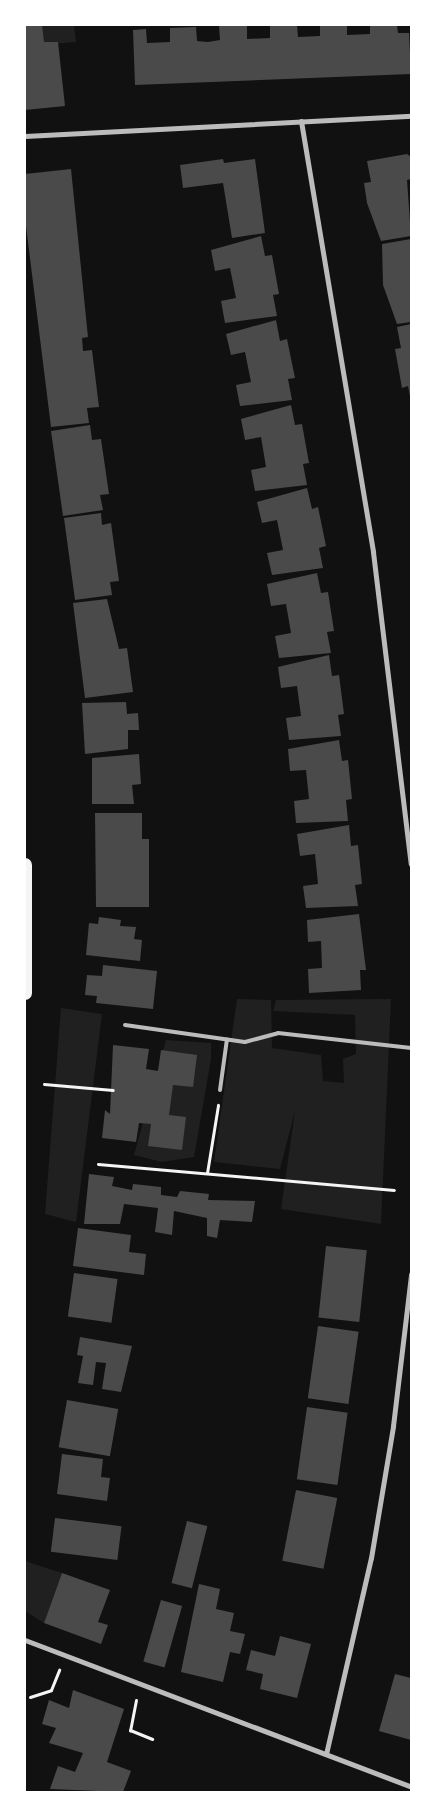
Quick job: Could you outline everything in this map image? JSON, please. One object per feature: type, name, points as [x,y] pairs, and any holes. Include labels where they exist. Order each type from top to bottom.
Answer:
[{"type":"highway","points":[[25,865],[25,993]]},
{"type":"street","points":[[25,136],[411,116]]},
{"type":"street","points":[[301,121],[373,552],[411,864]]},
{"type":"street","points":[[326,1754],[371,1558],[394,1417],[411,1274]]},
{"type":"street","points":[[25,1640],[141,1686],[411,1787]]},
{"type":"lane","points":[[125,1025],[245,1042],[278,1033],[411,1048]]},
{"type":"lane","points":[[220,1090],[227,1039]]},
{"type":"path","points":[[44,1084],[113,1090]]},
{"type":"path","points":[[207,1173],[220,1090]]},
{"type":"path","points":[[98,1164],[394,1190]]},
{"type":"path","points":[[30,1697],[51,1690],[65,1655]]},
{"type":"path","points":[[141,1686],[130,1730],[152,1739]]},
{"type":"shaded area","points":[[25,25],[74,25],[76,42],[25,46]]},
{"type":"shaded area","points":[[237,999],[271,1000],[272,1048],[321,1055],[323,1081],[344,1083],[343,1059],[356,1054],[355,1015],[273,1011],[276,1000],[391,999],[381,1224],[281,1209],[295,1111],[280,1169],[214,1162]]},
{"type":"shaded area","points":[[61,1008],[102,1014],[76,1222],[45,1214]]},
{"type":"shaded area","points":[[166,1040],[211,1043],[211,1059],[194,1157],[162,1162],[134,1155]]},
{"type":"shaded area","points":[[25,1561],[62,1573],[44,1623],[25,1611]]},
{"type":"building","points":[[25,25],[42,25],[44,42],[58,42],[65,106],[25,110]]},
{"type":"building","points":[[247,25],[247,39],[270,38],[270,25],[297,25],[298,37],[320,36],[320,25],[347,25],[347,35],[370,34],[370,25],[397,25],[398,33],[409,33],[411,74],[135,85],[133,30],[146,29],[147,43],[170,42],[170,28],[196,27],[197,41],[208,42],[220,40],[219,26]]},
{"type":"building","points":[[407,154],[411,157],[411,179],[407,180],[411,236],[381,241],[367,203],[364,183],[371,182],[367,161]]},
{"type":"building","points":[[223,159],[224,163],[255,159],[265,233],[232,238],[223,183],[183,188],[180,165]]},
{"type":"building","points":[[71,169],[88,337],[82,338],[83,351],[92,350],[99,407],[87,408],[89,423],[51,427],[25,218],[25,174]]},
{"type":"building","points":[[261,236],[265,256],[272,255],[279,294],[273,295],[277,316],[225,323],[221,301],[236,298],[230,268],[215,271],[211,250]]},
{"type":"building","points":[[411,239],[411,322],[397,324],[383,285],[382,244]]},
{"type":"building","points":[[276,320],[280,341],[287,339],[295,378],[288,379],[292,400],[240,406],[236,385],[251,382],[245,352],[231,355],[226,334]]},
{"type":"building","points":[[411,324],[410,396],[408,386],[402,388],[395,349],[401,348],[397,327]]},
{"type":"building","points":[[291,405],[295,425],[302,424],[309,463],[303,464],[307,485],[255,491],[251,470],[266,467],[261,437],[245,440],[241,419]]},
{"type":"building","points":[[90,425],[92,440],[101,439],[109,494],[100,495],[103,510],[63,516],[51,431]]},
{"type":"building","points":[[307,488],[312,509],[318,507],[326,546],[319,548],[323,568],[272,575],[267,553],[283,550],[277,520],[262,523],[257,502]]},
{"type":"building","points":[[101,513],[102,525],[111,523],[119,581],[110,582],[112,595],[75,600],[64,518]]},
{"type":"building","points":[[317,573],[321,593],[328,592],[334,631],[327,632],[331,653],[279,658],[275,636],[291,633],[286,604],[271,606],[267,584]]},
{"type":"building","points":[[107,599],[119,649],[127,648],[133,692],[85,698],[73,603]]},
{"type":"building","points":[[329,655],[332,676],[339,675],[344,714],[338,715],[341,736],[289,740],[286,718],[301,716],[297,686],[281,688],[278,667]]},
{"type":"building","points":[[126,702],[127,714],[138,713],[139,730],[128,730],[128,749],[85,754],[82,703]]},
{"type":"building","points":[[339,740],[342,761],[348,760],[352,799],[346,800],[348,821],[296,823],[294,801],[309,799],[306,770],[290,771],[288,749]]},
{"type":"building","points":[[139,754],[141,784],[132,785],[134,804],[92,804],[92,758]]},
{"type":"building","points":[[95,813],[142,813],[142,839],[149,839],[149,907],[96,907]]},
{"type":"building","points":[[349,825],[351,846],[358,845],[362,884],[355,885],[358,906],[306,908],[303,886],[318,884],[315,854],[300,856],[297,834]]},
{"type":"building","points":[[359,914],[366,970],[360,970],[361,990],[309,993],[308,969],[322,968],[321,941],[308,942],[307,920]]},
{"type":"building","points":[[99,917],[121,920],[120,926],[136,927],[134,939],[142,940],[140,961],[86,955],[89,923],[98,924]]},
{"type":"building","points":[[103,965],[157,971],[153,1009],[96,1003],[97,996],[85,995],[87,975],[102,976]]},
{"type":"building","points":[[113,1045],[149,1049],[146,1069],[158,1071],[161,1050],[197,1055],[193,1087],[173,1085],[169,1115],[186,1117],[182,1150],[148,1146],[151,1124],[139,1123],[136,1142],[102,1138],[105,1110],[110,1114]]},
{"type":"building","points":[[89,1174],[114,1177],[112,1186],[132,1190],[133,1184],[161,1187],[161,1195],[177,1197],[180,1191],[209,1194],[208,1200],[255,1201],[252,1222],[220,1220],[217,1238],[207,1236],[207,1218],[174,1211],[172,1235],[155,1232],[158,1208],[124,1204],[120,1224],[84,1224]]},
{"type":"building","points":[[78,1228],[131,1235],[129,1252],[146,1254],[144,1275],[73,1266]]},
{"type":"building","points":[[326,1246],[367,1250],[359,1322],[318,1318]]},
{"type":"building","points":[[74,1273],[118,1279],[111,1323],[68,1317]]},
{"type":"building","points":[[318,1326],[359,1332],[348,1404],[308,1398]]},
{"type":"building","points":[[80,1337],[132,1346],[121,1392],[102,1389],[106,1363],[96,1362],[93,1385],[78,1383],[83,1356],[77,1355]]},
{"type":"building","points":[[67,1400],[118,1409],[110,1456],[59,1447]]},
{"type":"building","points":[[307,1407],[348,1413],[337,1485],[297,1479]]},
{"type":"building","points":[[62,1454],[103,1459],[101,1477],[110,1478],[107,1501],[57,1494]]},
{"type":"building","points":[[296,1490],[337,1498],[323,1569],[282,1561]]},
{"type":"building","points":[[55,1518],[122,1526],[117,1560],[51,1552]]},
{"type":"building","points":[[187,1521],[207,1526],[192,1588],[172,1583]]},
{"type":"building","points":[[62,1573],[110,1590],[98,1622],[108,1625],[101,1644],[44,1623]]},
{"type":"building","points":[[199,1584],[220,1589],[216,1609],[234,1613],[230,1631],[245,1634],[240,1654],[230,1652],[223,1682],[181,1672]]},
{"type":"building","points":[[161,1600],[182,1606],[165,1668],[143,1662]]},
{"type":"building","points":[[280,1636],[311,1644],[297,1698],[260,1689],[263,1674],[246,1670],[251,1650],[275,1656]]},
{"type":"building","points":[[395,1674],[411,1678],[411,1740],[379,1731]]},
{"type":"building","points":[[73,1690],[124,1709],[107,1762],[131,1771],[123,1792],[50,1789],[58,1766],[75,1772],[83,1753],[49,1743],[56,1728],[42,1724],[49,1700],[69,1708]]}]
